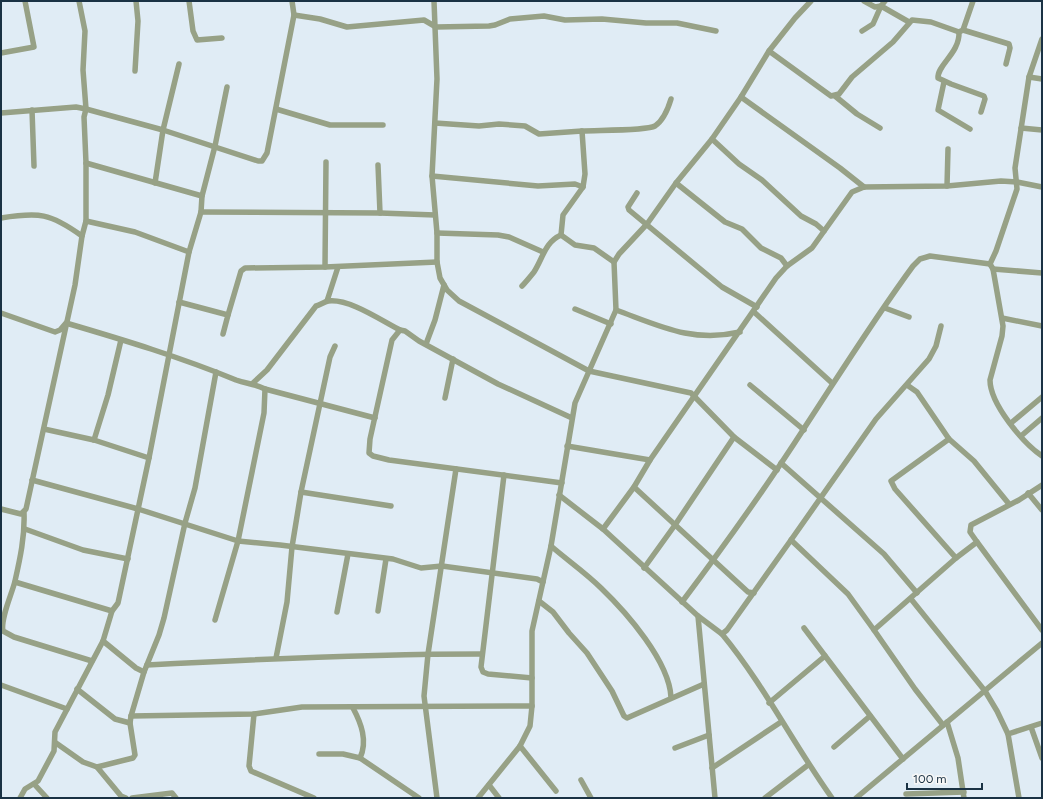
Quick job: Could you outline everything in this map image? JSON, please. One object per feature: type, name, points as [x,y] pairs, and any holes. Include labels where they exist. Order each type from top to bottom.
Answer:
[{"type":"street","points":[[1,53],[34,47],[34,38],[25,1]]},
{"type":"street","points":[[79,1],[85,31],[83,70],[86,109],[84,117],[86,221],[82,236],[75,285],[24,513],[25,529],[15,582],[2,622],[3,631],[14,637],[92,661]]},
{"type":"street","points":[[135,71],[138,21],[136,1]]},
{"type":"street","points":[[189,1],[193,31],[197,40],[222,38]]},
{"type":"street","points":[[1,113],[76,107],[163,130],[262,161],[267,153],[294,15],[292,1]]},
{"type":"street","points":[[434,1],[436,27],[435,123],[432,176],[437,233],[437,262],[440,278],[447,290],[459,300],[589,371],[691,393],[734,437],[777,470]]},
{"type":"street","points":[[478,798],[520,746],[530,726],[532,706],[532,631],[551,546],[575,403],[616,310],[614,262],[619,254],[647,224],[676,183],[712,139],[741,97],[769,51],[810,1]]},
{"type":"street","points":[[864,1],[875,7],[883,3]]},
{"type":"street","points":[[973,1],[961,31],[960,41],[938,74],[940,80],[944,82],[984,96],[985,99],[981,112]]},
{"type":"street","points":[[883,3],[909,22]]},
{"type":"street","points":[[862,31],[873,24],[883,3]]},
{"type":"street","points":[[294,15],[320,19],[347,27],[424,20],[436,27],[495,25],[510,19],[544,16],[565,20],[602,19],[646,23],[677,23],[716,31]]},
{"type":"street","points":[[835,96],[839,94],[852,77],[900,36],[909,22],[914,19],[931,22],[1009,44],[1010,48],[1006,64]]},
{"type":"street","points":[[1042,39],[1029,77],[1015,168],[1017,189],[991,266],[1002,318],[1002,336],[990,380],[990,386],[996,402],[1029,446],[1042,456]]},
{"type":"street","points":[[769,51],[831,96],[835,96],[857,114],[880,128]]},
{"type":"street","points":[[155,183],[163,130],[179,64]]},
{"type":"street","points":[[1029,77],[1042,79]]},
{"type":"street","points":[[944,82],[938,110],[970,129]]},
{"type":"street","points":[[20,798],[25,789],[35,785],[54,751],[56,743],[55,732],[103,641],[112,610],[118,602],[149,458],[168,353],[189,252],[201,212],[202,196],[215,146],[227,88]]},
{"type":"street","points":[[741,97],[864,187]]},
{"type":"street","points":[[435,123],[479,126],[499,124],[525,126],[539,134],[651,127],[661,120],[667,112],[671,99]]},
{"type":"street","points":[[276,109],[330,125],[383,125]]},
{"type":"street","points":[[32,110],[34,166]]},
{"type":"street","points":[[1021,128],[1042,130]]},
{"type":"street","points":[[561,235],[563,215],[583,187],[585,174],[582,131]]},
{"type":"street","points":[[712,139],[739,164],[762,180],[801,216],[816,224],[824,231]]},
{"type":"street","points":[[948,149],[948,186]]},
{"type":"street","points":[[325,267],[326,162]]},
{"type":"street","points":[[86,163],[202,196]]},
{"type":"street","points":[[378,165],[380,213]]},
{"type":"street","points":[[432,176],[538,186],[575,184],[583,187]]},
{"type":"street","points":[[603,529],[634,487],[650,460],[788,265],[808,251],[852,192],[864,187],[948,186],[1001,181],[1017,182],[1042,187]]},
{"type":"street","points":[[676,183],[725,222],[742,229],[761,248],[781,258],[788,265]]},
{"type":"street","points":[[637,193],[628,209],[722,287],[756,309],[832,383]]},
{"type":"street","points":[[201,212],[326,214],[380,213],[435,215]]},
{"type":"street","points":[[1,218],[28,214],[40,215],[62,222],[82,236]]},
{"type":"street","points":[[86,221],[135,232],[189,252]]},
{"type":"street","points":[[437,233],[487,234],[509,237],[543,252]]},
{"type":"street","points":[[522,286],[534,272],[543,252],[552,239],[561,235]]},
{"type":"street","points":[[561,235],[575,245],[594,248],[614,262]]},
{"type":"street","points":[[682,602],[714,560],[777,470],[804,430],[832,383],[913,266],[925,256],[1042,273]]},
{"type":"street","points":[[224,334],[228,315],[242,269],[338,267],[437,262]]},
{"type":"street","points":[[327,301],[338,267]]},
{"type":"street","points":[[426,344],[435,320],[444,285]]},
{"type":"street","points":[[253,383],[267,370],[316,306],[327,301],[337,302],[357,308],[400,330],[405,331],[498,384],[572,418]]},
{"type":"street","points":[[179,302],[228,315]]},
{"type":"street","points":[[885,308],[909,317]]},
{"type":"street","points":[[575,309],[611,324]]},
{"type":"street","points":[[616,310],[689,335],[721,336],[740,332]]},
{"type":"street","points":[[1,313],[55,332],[60,330],[66,323]]},
{"type":"street","points":[[1002,318],[1042,326]]},
{"type":"street","points":[[66,323],[168,353],[239,381],[253,383],[265,389],[375,418]]},
{"type":"street","points":[[722,634],[754,593],[876,420],[929,359],[936,346],[942,326]]},
{"type":"street","points":[[400,330],[392,340],[368,449],[369,453],[373,456],[456,469],[562,483]]},
{"type":"street","points":[[94,440],[105,408],[121,340]]},
{"type":"street","points":[[276,658],[288,588],[292,547],[301,492],[319,403],[330,357],[335,346]]},
{"type":"street","points":[[446,398],[453,359]]},
{"type":"street","points":[[56,743],[83,762],[97,766],[133,758],[135,751],[133,748],[130,723],[131,716],[144,672],[159,635],[185,523],[195,488],[216,372]]},
{"type":"street","points":[[750,385],[804,430]]},
{"type":"street","points":[[907,385],[917,392],[949,438],[974,461],[1009,504]]},
{"type":"street","points":[[215,620],[238,541],[264,413],[265,389]]},
{"type":"street","points":[[1011,423],[1042,397]]},
{"type":"street","points":[[1021,436],[1042,418]]},
{"type":"street","points":[[44,429],[94,440],[149,458]]},
{"type":"street","points":[[644,568],[675,525],[734,437]]},
{"type":"street","points":[[949,438],[891,481],[894,489],[956,558]]},
{"type":"street","points":[[567,446],[650,460]]},
{"type":"street","points":[[781,463],[884,554],[918,593]]},
{"type":"street","points":[[437,798],[424,696],[428,654],[456,469]]},
{"type":"street","points":[[504,475],[480,667],[483,672],[488,674],[532,678]]},
{"type":"street","points":[[32,480],[138,509],[238,541],[386,559],[421,568],[442,566],[493,572],[537,579],[543,582]]},
{"type":"street","points":[[1042,485],[971,525],[970,532],[1042,630]]},
{"type":"street","points":[[634,487],[748,592],[754,593]]},
{"type":"street","points":[[301,492],[391,506]]},
{"type":"street","points":[[1028,493],[1042,510]]},
{"type":"street","points":[[559,495],[603,529],[682,602],[722,634],[745,662],[808,765],[832,798]]},
{"type":"street","points":[[1,510],[24,513]]},
{"type":"street","points":[[25,529],[83,550],[128,558]]},
{"type":"street","points":[[791,540],[848,594],[915,689],[945,724],[958,758],[964,795],[906,794]]},
{"type":"street","points":[[874,630],[918,593],[956,558],[977,542]]},
{"type":"street","points":[[551,546],[601,588],[625,614],[660,660],[670,690],[671,698]]},
{"type":"street","points":[[337,612],[348,554]]},
{"type":"street","points":[[378,611],[386,559]]},
{"type":"street","points":[[15,582],[112,610]]},
{"type":"street","points":[[911,599],[985,691],[1008,734],[1020,798]]},
{"type":"street","points":[[539,602],[553,612],[587,653],[612,691],[624,716],[630,717],[704,684]]},
{"type":"street","points":[[698,616],[715,797],[708,798]]},
{"type":"street","points":[[804,628],[903,759]]},
{"type":"street","points":[[103,641],[136,668],[144,672]]},
{"type":"street","points":[[856,798],[1042,643]]},
{"type":"street","points":[[147,665],[276,658],[482,654]]},
{"type":"street","points":[[769,703],[825,656]]},
{"type":"street","points":[[1,685],[67,709]]},
{"type":"street","points":[[77,689],[115,719],[130,723]]},
{"type":"street","points":[[131,716],[254,714],[302,707],[426,708],[532,706]]},
{"type":"street","points":[[353,708],[363,733],[364,745],[360,758]]},
{"type":"street","points":[[254,714],[249,766],[251,771],[314,798]]},
{"type":"street","points":[[834,747],[870,716]]},
{"type":"street","points":[[712,768],[781,722]]},
{"type":"street","points":[[1008,734],[1042,723]]},
{"type":"street","points":[[1031,727],[1042,758]]},
{"type":"street","points":[[675,748],[709,735]]},
{"type":"street","points":[[520,746],[556,792]]},
{"type":"street","points":[[318,754],[343,754],[360,758],[419,798]]},
{"type":"street","points":[[764,798],[808,765]]},
{"type":"street","points":[[97,766],[121,796],[126,798]]},
{"type":"street","points":[[581,780],[591,798]]},
{"type":"street","points":[[35,785],[48,798]]},
{"type":"street","points":[[489,785],[499,798]]},
{"type":"street","points":[[132,798],[172,793],[176,798]]}]
